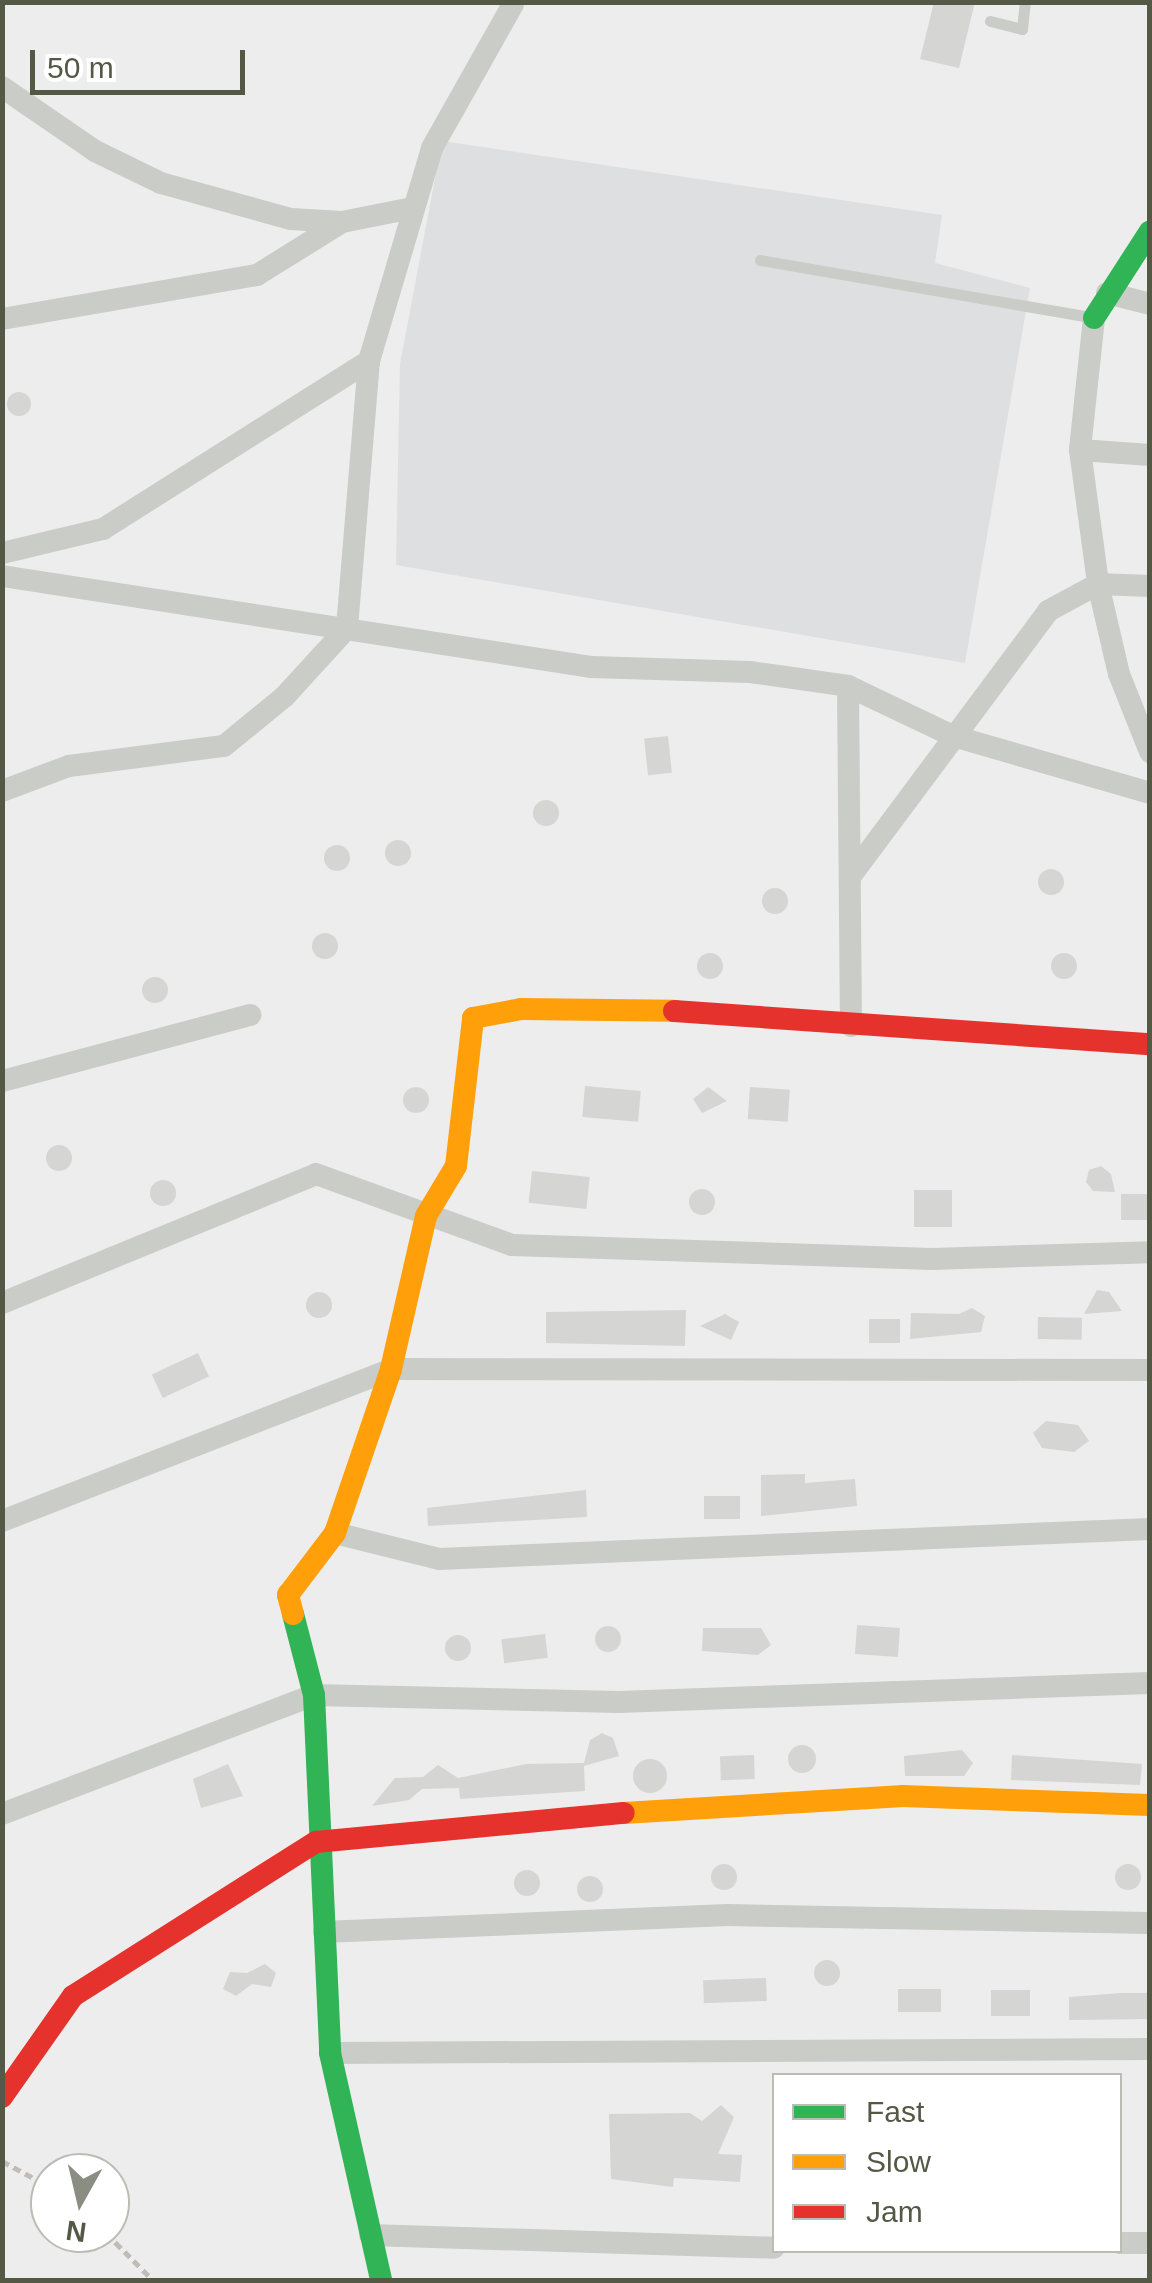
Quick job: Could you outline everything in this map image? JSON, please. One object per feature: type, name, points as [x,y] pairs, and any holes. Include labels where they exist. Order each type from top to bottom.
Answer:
[{"type":"street","points":[[2,792],[69,766],[224,746],[285,696],[346,628],[370,361],[432,148],[513,3]]},
{"type":"street","points":[[2,87],[94,150],[161,183],[291,219],[342,222],[413,208]]},
{"type":"street","points":[[2,319],[257,274],[342,222]]},
{"type":"street","points":[[1150,231],[1094,318],[1080,450],[1098,584],[1119,674],[1150,752]]},
{"type":"street","points":[[1107,294],[1150,304]]},
{"type":"street","points":[[2,553],[103,529],[370,361]]},
{"type":"street","points":[[1080,450],[1150,455]]},
{"type":"street","points":[[2,576],[592,667],[750,672],[848,686],[953,736],[1150,792]]},
{"type":"street","points":[[850,877],[1048,612],[1098,584],[1150,586]]},
{"type":"street","points":[[848,686],[851,1026]]},
{"type":"street","points":[[381,2280],[330,2053],[316,1842],[314,1695],[288,1595],[334,1533],[390,1369],[426,1216],[456,1166],[473,1018],[520,1009],[687,1011],[851,1026],[1150,1044]]},
{"type":"street","points":[[2,1082],[250,1016]]},
{"type":"street","points":[[2,1302],[316,1174],[512,1245],[932,1260],[1150,1252]]},
{"type":"street","points":[[2,1520],[390,1369],[1150,1370]]},
{"type":"street","points":[[334,1533],[439,1560],[1150,1529]]},
{"type":"street","points":[[2,1814],[314,1695],[619,1702],[1150,1683]]},
{"type":"street","points":[[2,2097],[73,1996],[316,1842],[662,1809],[903,1796],[1150,1805]]},
{"type":"street","points":[[324,1932],[728,1915],[1150,1923]]},
{"type":"street","points":[[330,2053],[1150,2049]]},
{"type":"street","points":[[370,2235],[772,2248]]},
{"type":"street","points":[[1122,2243],[1150,2242]]},
{"type":"lane","points":[[990,21],[1022,29],[1025,2]]},
{"type":"lane","points":[[760,260],[1094,318]]},
{"type":"path","points":[[2,2161],[30,2176]]},
{"type":"path","points":[[126,2253],[154,2280]]},
{"type":"shaded area","points":[[442,141],[942,215],[935,263],[1030,288],[965,663],[396,565],[400,364]]},
{"type":"building","points":[[934,2],[975,2],[959,68],[920,59]]},
{"type":"building","points":[[19,392],[28,395],[28,413],[19,416],[10,413],[7,404],[10,395]]},
{"type":"building","points":[[668,736],[672,773],[648,775],[644,739]]},
{"type":"building","points":[[546,800],[555,804],[559,813],[555,822],[546,826],[537,822],[533,813],[537,804]]},
{"type":"building","points":[[398,840],[407,844],[411,853],[407,862],[398,866],[389,862],[385,853],[389,844]]},
{"type":"building","points":[[337,845],[346,849],[350,858],[346,867],[337,871],[328,867],[324,858],[328,849]]},
{"type":"building","points":[[1051,869],[1060,873],[1064,882],[1060,891],[1051,895],[1042,891],[1038,882],[1042,873]]},
{"type":"building","points":[[775,888],[784,892],[788,901],[784,910],[775,914],[766,910],[762,901],[766,892]]},
{"type":"building","points":[[325,933],[334,937],[338,946],[334,955],[325,959],[316,955],[312,946],[316,937]]},
{"type":"building","points":[[710,953],[719,957],[723,966],[719,975],[710,979],[701,975],[697,966],[701,957]]},
{"type":"building","points":[[1064,953],[1073,957],[1077,966],[1073,975],[1064,979],[1055,975],[1051,966],[1055,957]]},
{"type":"building","points":[[155,977],[164,981],[168,990],[164,999],[155,1003],[146,999],[142,990],[146,981]]},
{"type":"building","points":[[585,1086],[641,1091],[638,1122],[582,1117]]},
{"type":"building","points":[[416,1087],[425,1091],[429,1100],[425,1109],[416,1113],[407,1109],[403,1100],[407,1091]]},
{"type":"building","points":[[708,1087],[727,1101],[702,1113],[693,1099]]},
{"type":"building","points":[[750,1087],[790,1090],[788,1122],[748,1119]]},
{"type":"building","points":[[59,1145],[68,1149],[72,1158],[68,1167],[59,1171],[50,1167],[46,1158],[50,1149]]},
{"type":"building","points":[[1101,1166],[1111,1174],[1115,1192],[1093,1191],[1086,1182],[1089,1170]]},
{"type":"building","points":[[532,1171],[590,1177],[586,1209],[529,1203]]},
{"type":"building","points":[[163,1180],[172,1184],[176,1193],[172,1202],[163,1206],[154,1202],[150,1193],[154,1184]]},
{"type":"building","points":[[702,1189],[711,1193],[715,1202],[711,1211],[702,1215],[693,1211],[689,1202],[693,1193]]},
{"type":"building","points":[[914,1190],[952,1190],[952,1227],[914,1227]]},
{"type":"building","points":[[1121,1194],[1150,1194],[1150,1220],[1121,1220]]},
{"type":"building","points":[[1097,1290],[1109,1292],[1122,1311],[1084,1314]]},
{"type":"building","points":[[319,1292],[328,1296],[332,1305],[328,1314],[319,1318],[310,1314],[306,1305],[310,1296]]},
{"type":"building","points":[[972,1308],[985,1316],[981,1332],[910,1339],[911,1313],[959,1314]]},
{"type":"building","points":[[686,1310],[685,1346],[546,1343],[546,1312]]},
{"type":"building","points":[[725,1314],[739,1322],[731,1340],[700,1326]]},
{"type":"building","points":[[1038,1317],[1082,1318],[1082,1340],[1038,1339]]},
{"type":"building","points":[[869,1319],[900,1319],[900,1343],[869,1343]]},
{"type":"building","points":[[198,1353],[209,1377],[163,1398],[152,1375]]},
{"type":"building","points":[[1046,1421],[1078,1425],[1089,1441],[1074,1452],[1042,1448],[1033,1433]]},
{"type":"building","points":[[805,1474],[805,1483],[855,1479],[857,1506],[761,1516],[761,1475]]},
{"type":"building","points":[[586,1490],[587,1517],[428,1526],[427,1508]]},
{"type":"building","points":[[704,1496],[740,1496],[740,1519],[704,1519]]},
{"type":"building","points":[[857,1625],[900,1628],[898,1657],[855,1654]]},
{"type":"building","points":[[608,1626],[618,1629],[618,1649],[608,1652],[598,1649],[595,1639],[598,1629]]},
{"type":"building","points":[[703,1628],[761,1628],[771,1645],[758,1655],[702,1651]]},
{"type":"building","points":[[545,1634],[548,1658],[504,1663],[501,1639]]},
{"type":"building","points":[[458,1635],[467,1639],[471,1648],[467,1657],[458,1661],[449,1657],[445,1648],[449,1639]]},
{"type":"building","points":[[602,1733],[613,1738],[619,1756],[584,1766],[585,1791],[460,1799],[459,1788],[422,1789],[409,1800],[372,1806],[395,1778],[423,1777],[438,1765],[458,1778],[526,1764],[584,1763],[590,1740]]},
{"type":"building","points":[[802,1745],[812,1749],[816,1759],[812,1769],[802,1773],[792,1769],[788,1759],[792,1749]]},
{"type":"building","points":[[962,1750],[973,1763],[964,1776],[905,1776],[904,1756]]},
{"type":"building","points":[[754,1755],[755,1779],[721,1780],[720,1756]]},
{"type":"building","points":[[1012,1755],[1142,1764],[1140,1785],[1011,1780]]},
{"type":"building","points":[[650,1759],[662,1764],[667,1776],[662,1788],[650,1793],[638,1788],[633,1776],[638,1764]]},
{"type":"building","points":[[228,1764],[243,1796],[201,1808],[193,1779]]},
{"type":"building","points":[[724,1864],[733,1868],[737,1877],[733,1886],[724,1890],[715,1886],[711,1877],[715,1868]]},
{"type":"building","points":[[1128,1864],[1137,1868],[1141,1877],[1137,1886],[1128,1890],[1119,1886],[1115,1877],[1119,1868]]},
{"type":"building","points":[[527,1870],[536,1874],[540,1883],[536,1892],[527,1896],[518,1892],[514,1883],[518,1874]]},
{"type":"building","points":[[590,1876],[599,1880],[603,1889],[599,1898],[590,1902],[581,1898],[577,1889],[581,1880]]},
{"type":"building","points":[[827,1960],[836,1964],[840,1973],[836,1982],[827,1986],[818,1982],[814,1973],[818,1964]]},
{"type":"building","points":[[265,1964],[276,1973],[271,1987],[252,1984],[236,1996],[223,1989],[230,1972],[247,1973]]},
{"type":"building","points":[[766,1978],[767,2001],[704,2003],[703,1980]]},
{"type":"building","points":[[898,1989],[941,1989],[941,2012],[898,2012]]},
{"type":"building","points":[[991,1990],[1030,1990],[1030,2016],[991,2016]]},
{"type":"building","points":[[1150,1993],[1150,2019],[1069,2020],[1069,1997]]},
{"type":"building","points":[[721,2105],[734,2117],[718,2154],[742,2155],[740,2182],[674,2178],[673,2187],[611,2179],[609,2114],[690,2113],[702,2121]]},
{"type":"traffic: fast","points":[[1094,318],[1150,231]]},
{"type":"traffic: fast","points":[[293,1614],[314,1695],[330,2053],[381,2280]]},
{"type":"traffic: slow","points":[[293,1614],[288,1595],[335,1533],[391,1369],[426,1216],[456,1166],[473,1018],[521,1009],[674,1011]]},
{"type":"traffic: slow","points":[[624,1813],[903,1796],[1150,1805]]},
{"type":"traffic: jam","points":[[674,1011],[1150,1044]]},
{"type":"traffic: jam","points":[[2,2097],[73,1996],[316,1842],[624,1813]]}]
